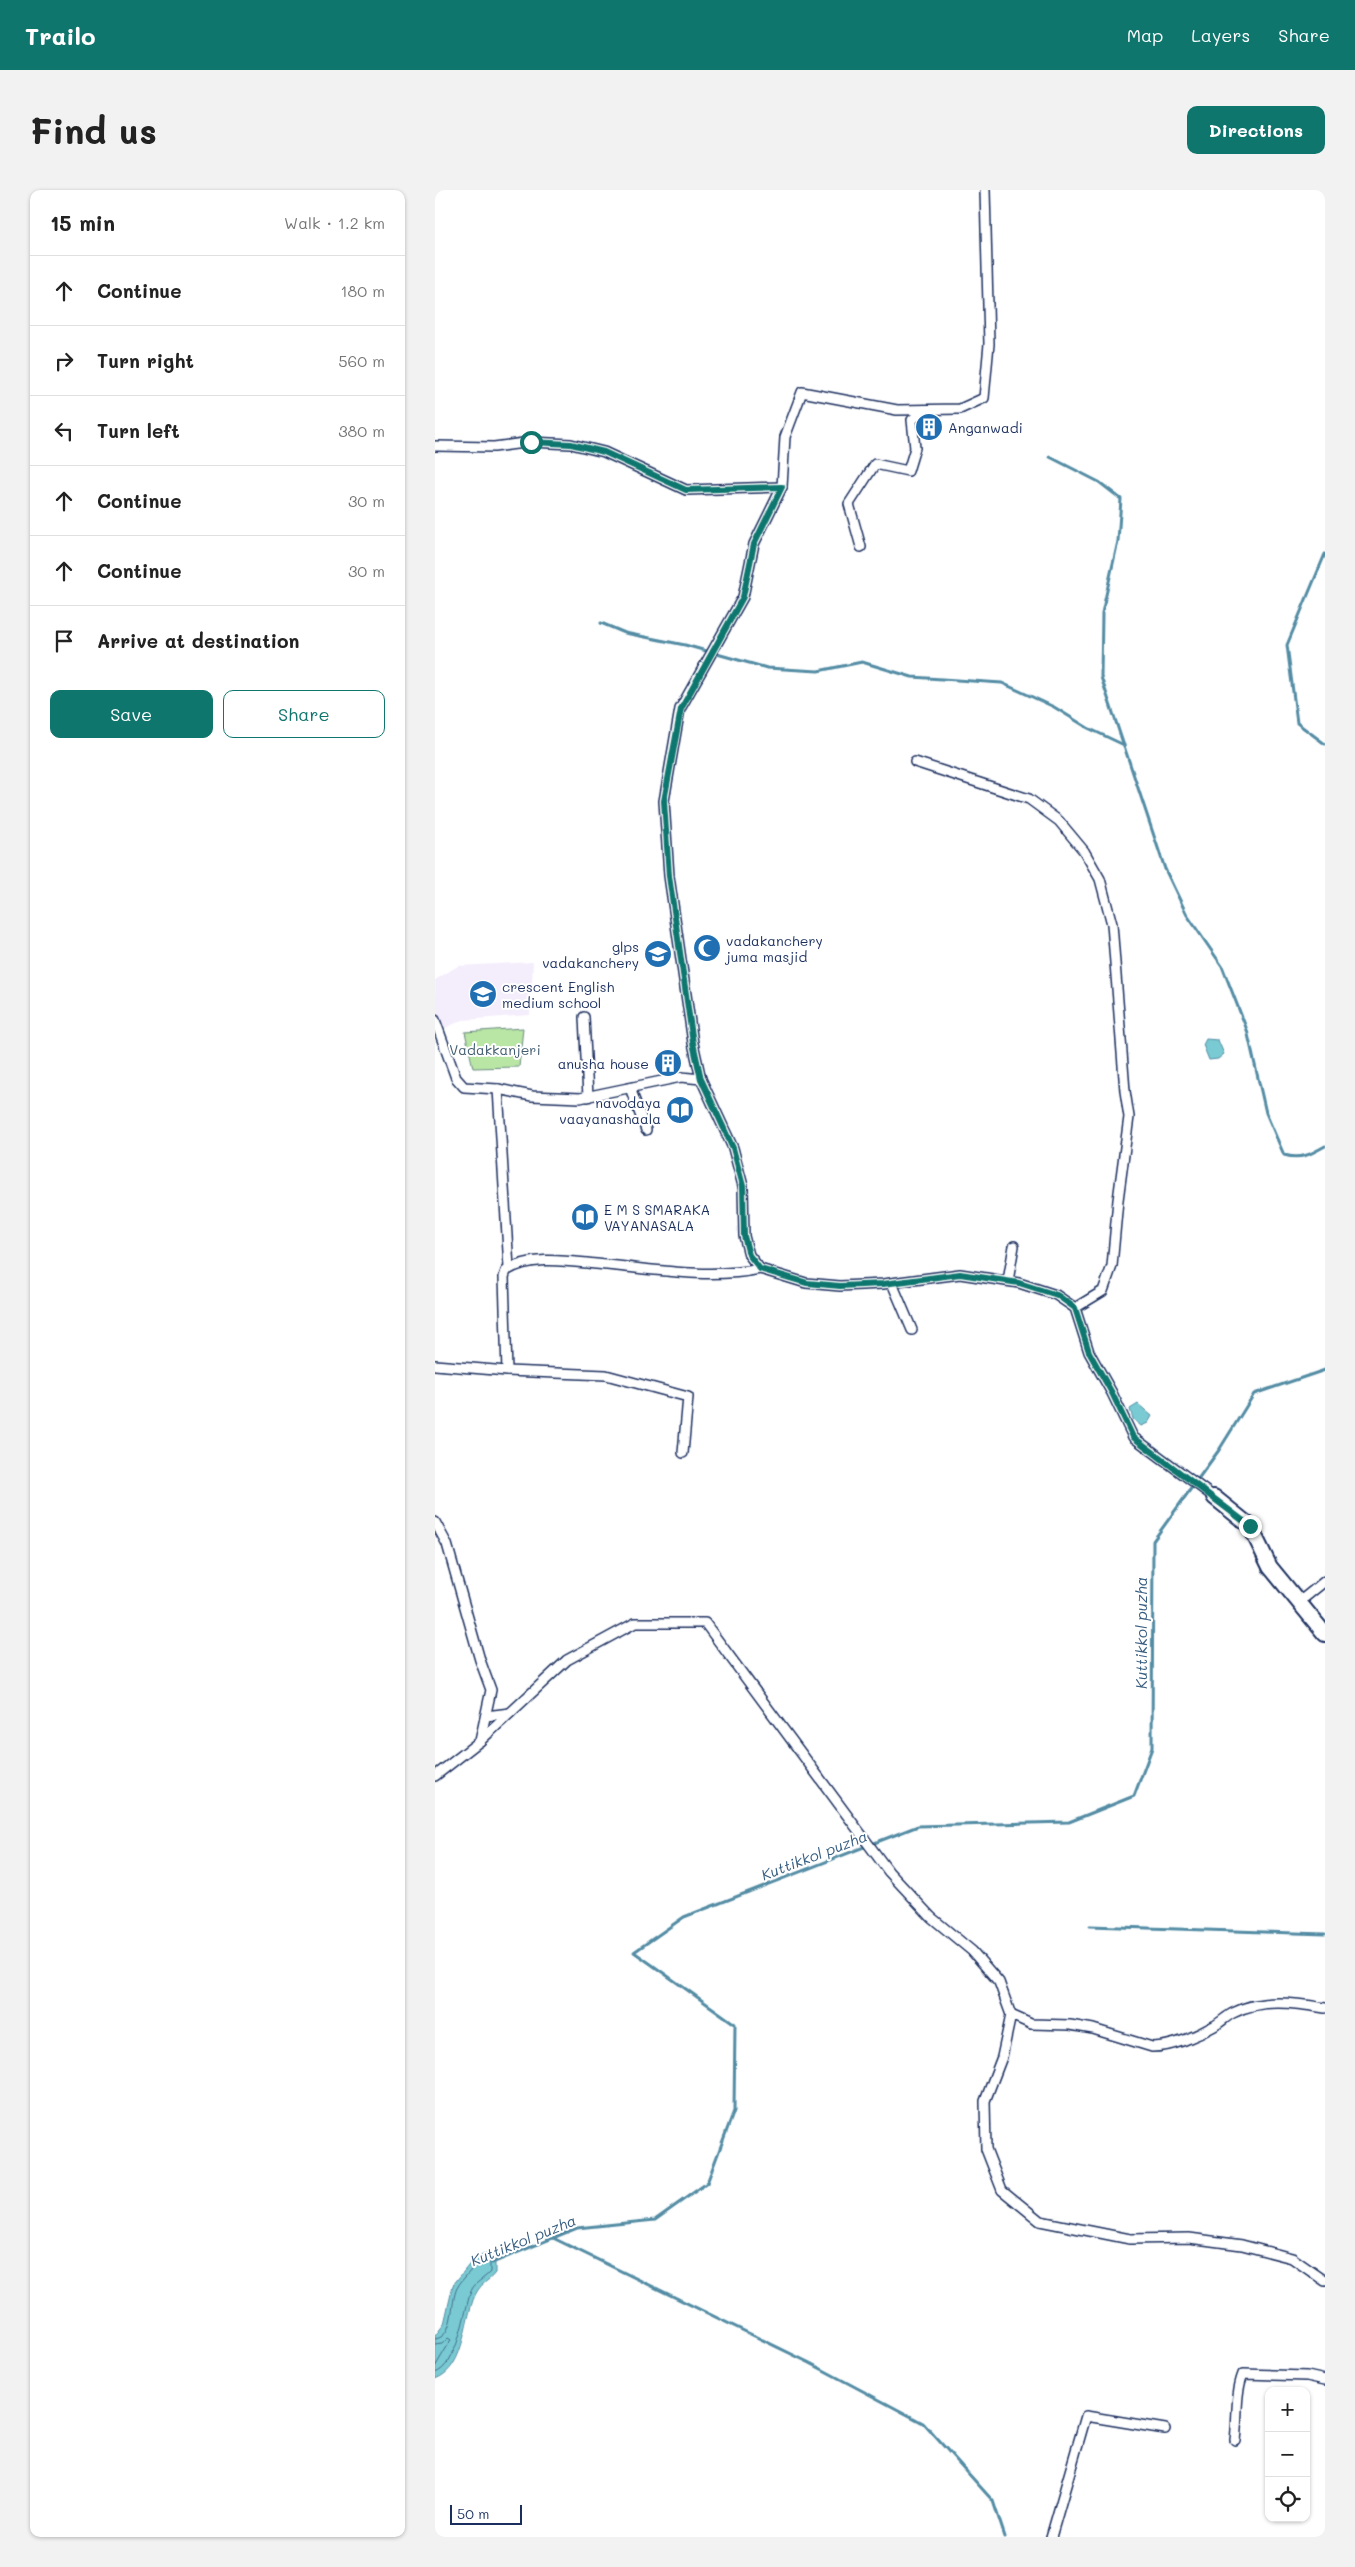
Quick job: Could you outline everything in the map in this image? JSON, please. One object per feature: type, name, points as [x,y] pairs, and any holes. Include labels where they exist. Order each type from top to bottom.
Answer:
[{"type":"street","points":[[760,1269],[749,1255],[744,1236],[743,1186],[733,1148],[701,1079],[693,1043],[669,876],[664,801],[681,709],[743,597],[754,544],[782,487],[785,437],[802,392],[897,410],[960,410],[984,398],[989,344],[985,190]]},
{"type":"street","points":[[861,547],[849,504],[875,464],[907,471],[915,448],[912,420],[924,410]]},
{"type":"street","points":[[435,446],[494,447],[531,442],[571,444],[604,452],[686,490],[782,487]]},
{"type":"street","points":[[915,762],[1029,799],[1059,820],[1084,851],[1100,879],[1112,924],[1129,1117],[1118,1200],[1112,1266],[1103,1292],[1075,1308]]},
{"type":"street","points":[[584,1017],[588,1097]]},
{"type":"street","points":[[435,1020],[456,1078],[464,1087],[498,1089],[532,1096],[588,1097],[681,1077],[701,1079]]},
{"type":"street","points":[[630,1088],[646,1130]]},
{"type":"street","points":[[498,1089],[509,1268]]},
{"type":"street","points":[[1008,1281],[1014,1246]]},
{"type":"street","points":[[507,1370],[504,1277],[505,1271],[521,1263],[553,1261],[716,1274],[760,1269],[797,1280],[840,1286],[960,1274],[1008,1281],[1057,1295],[1075,1308],[1089,1352],[1112,1393],[1133,1437],[1250,1526],[1270,1567],[1325,1634]]},
{"type":"street","points":[[891,1282],[912,1330]]},
{"type":"street","points":[[435,1365],[606,1375],[688,1397],[683,1453]]},
{"type":"street","points":[[435,1522],[447,1544],[480,1660],[491,1690],[480,1741]]},
{"type":"street","points":[[1299,1602],[1325,1581]]},
{"type":"street","points":[[435,1776],[480,1741],[567,1660],[635,1623],[705,1623],[889,1872],[931,1917],[972,1951],[999,1982],[1011,2016],[1002,2057],[985,2101],[986,2149],[1002,2190],[1040,2221],[1130,2239],[1189,2238],[1242,2245],[1292,2258],[1325,2282]]},
{"type":"street","points":[[486,1716],[510,1713]]},
{"type":"street","points":[[1011,2016],[1031,2024],[1070,2025],[1093,2029],[1152,2047],[1162,2047],[1214,2026],[1233,2013],[1257,2004],[1295,2003],[1325,2008]]},
{"type":"street","points":[[1235,2440],[1239,2408],[1238,2387],[1243,2374],[1281,2374],[1325,2380]]},
{"type":"street","points":[[1051,2537],[1086,2416],[1165,2430]]},
{"type":"shaded area","name":"glps vadakanchery","points":[[665,944],[666,962],[653,963],[649,947]]},
{"type":"shaded area","name":"crescent English medium school","points":[[533,962],[530,1015],[463,1020],[445,1028],[435,1008],[435,980],[458,966]]},
{"type":"green space","name":"Vadakkanjeri","points":[[523,1028],[519,1067],[473,1068],[465,1032]]},
{"type":"water","points":[[1206,1039],[1218,1040],[1224,1054],[1218,1059],[1209,1060],[1203,1045]]},
{"type":"water","points":[[1138,1404],[1152,1416],[1148,1423],[1141,1426],[1133,1419],[1130,1409]]},
{"type":"water","points":[[488,2252],[495,2256],[495,2273],[480,2288],[473,2300],[463,2339],[454,2364],[446,2373],[435,2379],[435,2336],[444,2324],[453,2285],[472,2261]]},
{"type":"waterway","points":[[1050,457],[1099,482],[1121,499],[1118,541],[1102,613],[1101,677],[1165,869],[1187,915],[1222,966],[1247,1030],[1266,1113],[1284,1155],[1301,1156],[1310,1154],[1325,1146]]},
{"type":"waterway","name":"Kuttikkol puzha","points":[[1325,554],[1287,645],[1297,723],[1325,744]]},
{"type":"waterway","points":[[601,623],[625,633],[685,645],[767,668],[818,671],[862,662],[912,677],[1002,683],[1054,707],[1088,728],[1124,745]]},
{"type":"waterway","name":"Kuttikkol puzha","points":[[492,2263],[577,2228],[655,2220],[707,2183],[734,2111],[735,2024],[634,1952],[684,1917],[918,1826],[1069,1822],[1134,1796],[1152,1748],[1153,1541],[1219,1450],[1254,1394],[1325,1370]]},
{"type":"waterway","points":[[1090,1926],[1325,1934]]},
{"type":"waterway","points":[[553,2238],[810,2363],[923,2423],[993,2501],[1005,2537]]},
{"type":"place","name":"Anganwadi","points":[[929,427]]},
{"type":"place","name":"vadakanchery juma masjid","points":[[707,948]]},
{"type":"place","name":"glps vadakanchery","points":[[658,954]]},
{"type":"place","name":"crescent English medium school","points":[[483,994]]},
{"type":"place","name":"anusha house","points":[[668,1063]]},
{"type":"place","name":"navodaya vaayanashaala","points":[[680,1110]]},
{"type":"place","name":"E M S SMARAKA VAYANASALA","points":[[585,1217]]},
{"type":"route","points":[[531,442],[571,444],[604,452],[686,490],[782,487],[754,544],[743,597],[681,709],[664,801],[669,876],[693,1043],[701,1079],[716,1106],[733,1148],[743,1186],[744,1236],[749,1255],[760,1269],[807,1283],[840,1286],[883,1284],[932,1276],[960,1274],[1019,1283],[1057,1295],[1075,1308],[1089,1352],[1112,1393],[1133,1437],[1250,1526]]}]
